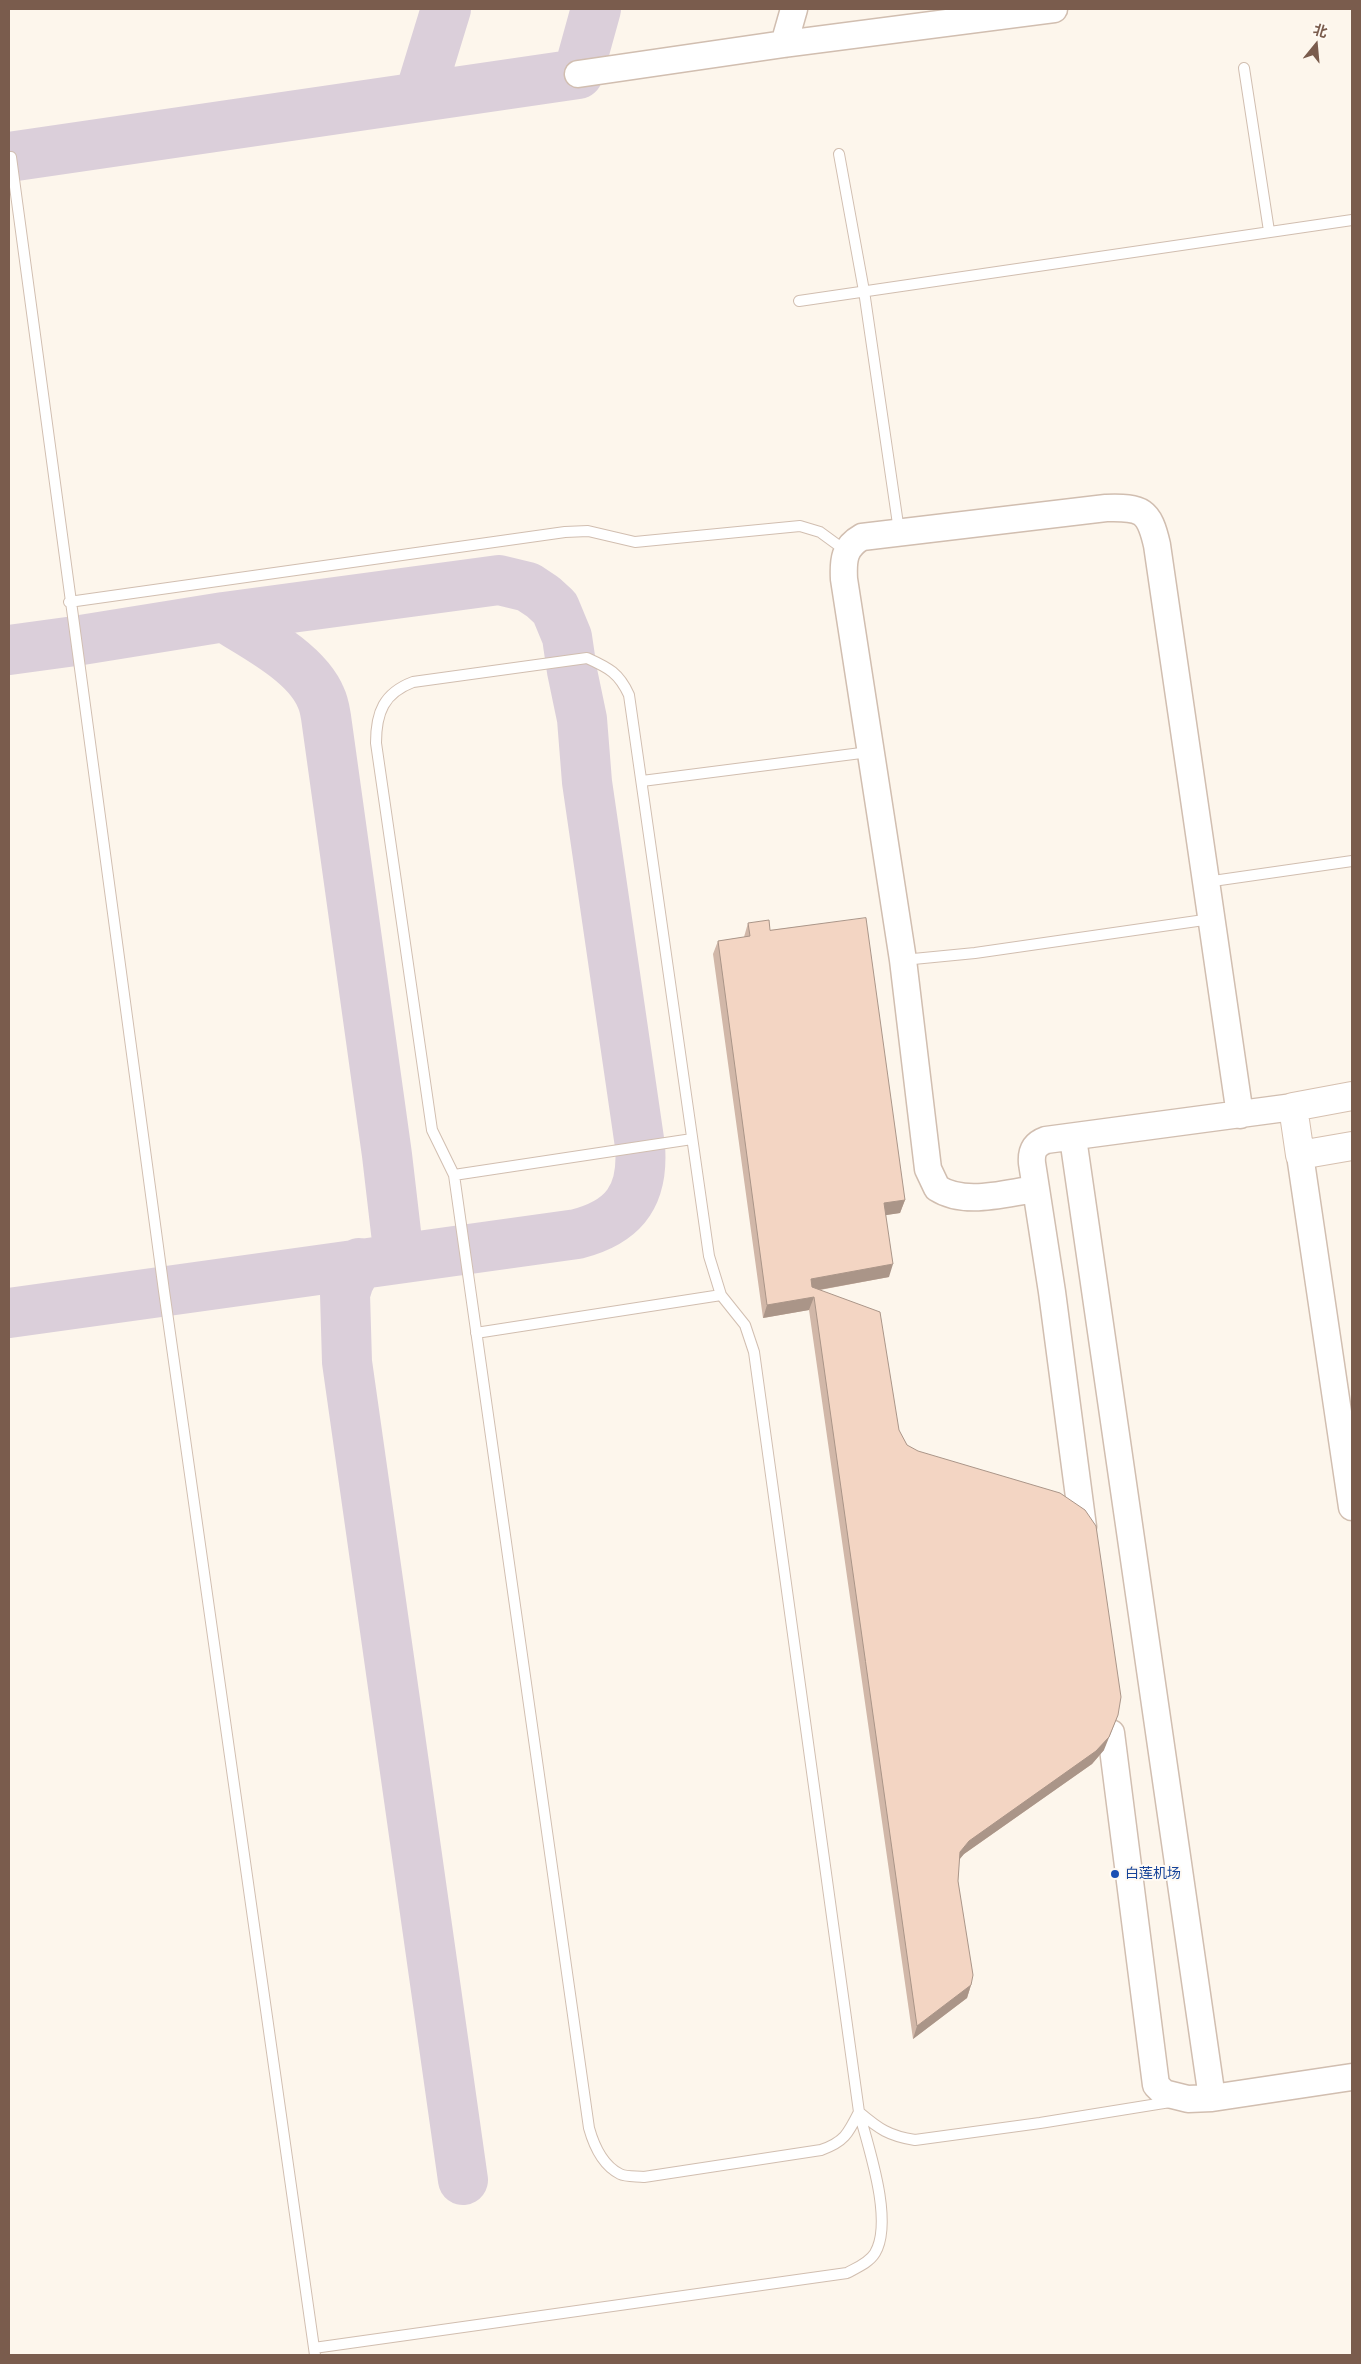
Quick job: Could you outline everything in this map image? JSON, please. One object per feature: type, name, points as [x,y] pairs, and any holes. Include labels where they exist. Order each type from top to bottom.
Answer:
[{"type":"main road","points":[[1352,1096],[1293,1107],[1300,1155],[1352,1146]]},
{"type":"street","points":[[784,44],[794,9]]},
{"type":"street","points":[[578,74],[784,44],[1054,9]]},
{"type":"street","points":[[1036,1189],[977,1197],[955,1196],[937,1188],[932,1181],[903,960],[844,580],[843,562],[846,552],[852,542],[862,537],[1106,508],[1134,509],[1147,517],[1151,522],[1157,545],[1240,1115]]},
{"type":"street","points":[[1083,1527],[1032,1157],[1036,1146],[1046,1140],[1073,1138],[1293,1107]]},
{"type":"street","points":[[1073,1138],[1200,2099]]},
{"type":"street","points":[[1300,1155],[1352,1507]]},
{"type":"street","points":[[1111,1733],[1156,2085],[1164,2093],[1200,2099],[1352,2077]]},
{"type":"lane","points":[[1244,68],[1269,231]]},
{"type":"lane","points":[[839,154],[864,291],[899,532]]},
{"type":"lane","points":[[11,157],[69,602],[314,2352],[847,2273],[864,2264],[875,2254],[882,2222],[875,2170],[859,2112],[754,1352],[745,1325],[721,1295],[709,1256],[629,695],[622,679],[607,667],[587,658],[413,682],[397,688],[384,702],[376,725],[376,742],[430,1120],[435,1138],[454,1175],[586,2109],[594,2146],[605,2162],[620,2174],[644,2178],[822,2150],[838,2144],[849,2132],[859,2112]]},
{"type":"lane","points":[[799,301],[1352,220]]},
{"type":"lane","points":[[69,602],[564,532],[588,532],[635,542],[800,526],[820,532],[846,552]]},
{"type":"lane","points":[[642,781],[872,752]]},
{"type":"lane","points":[[1205,882],[1352,861]]},
{"type":"lane","points":[[903,960],[975,953],[1212,919]]},
{"type":"lane","points":[[454,1175],[692,1139]]},
{"type":"lane","points":[[476,1333],[721,1295]]},
{"type":"lane","points":[[859,2112],[880,2130],[898,2137],[915,2140],[1200,2099]]},
{"type":"building","points":[[866,918],[905,1200],[884,1203],[893,1264],[811,1279],[812,1287],[880,1312],[899,1430],[907,1445],[918,1451],[1060,1493],[1085,1510],[1096,1526],[1121,1697],[1118,1715],[1109,1737],[1096,1751],[969,1841],[960,1852],[958,1881],[973,1975],[971,1985],[917,2026],[814,1297],[767,1305],[718,941],[750,936],[748,923],[769,920],[770,930]]},
{"type":"taxiway","points":[[419,97],[446,9]]},
{"type":"taxiway","points":[[9,157],[578,74],[596,9]]},
{"type":"taxiway","points":[[9,1313],[577,1234],[593,1229],[619,1214],[628,1204],[634,1193],[640,1164],[640,1146],[587,782],[582,719],[567,637],[555,608],[528,587],[499,580],[224,617]]},
{"type":"taxiway","points":[[9,650],[224,617],[279,651],[304,673],[314,685],[322,700],[326,717],[387,1155],[399,1258]]},
{"type":"taxiway","points":[[359,1263],[349,1281],[345,1294],[347,1362],[463,2180]]},
{"type":"place","name":"白莲机场","points":[[1115,1874]]}]
